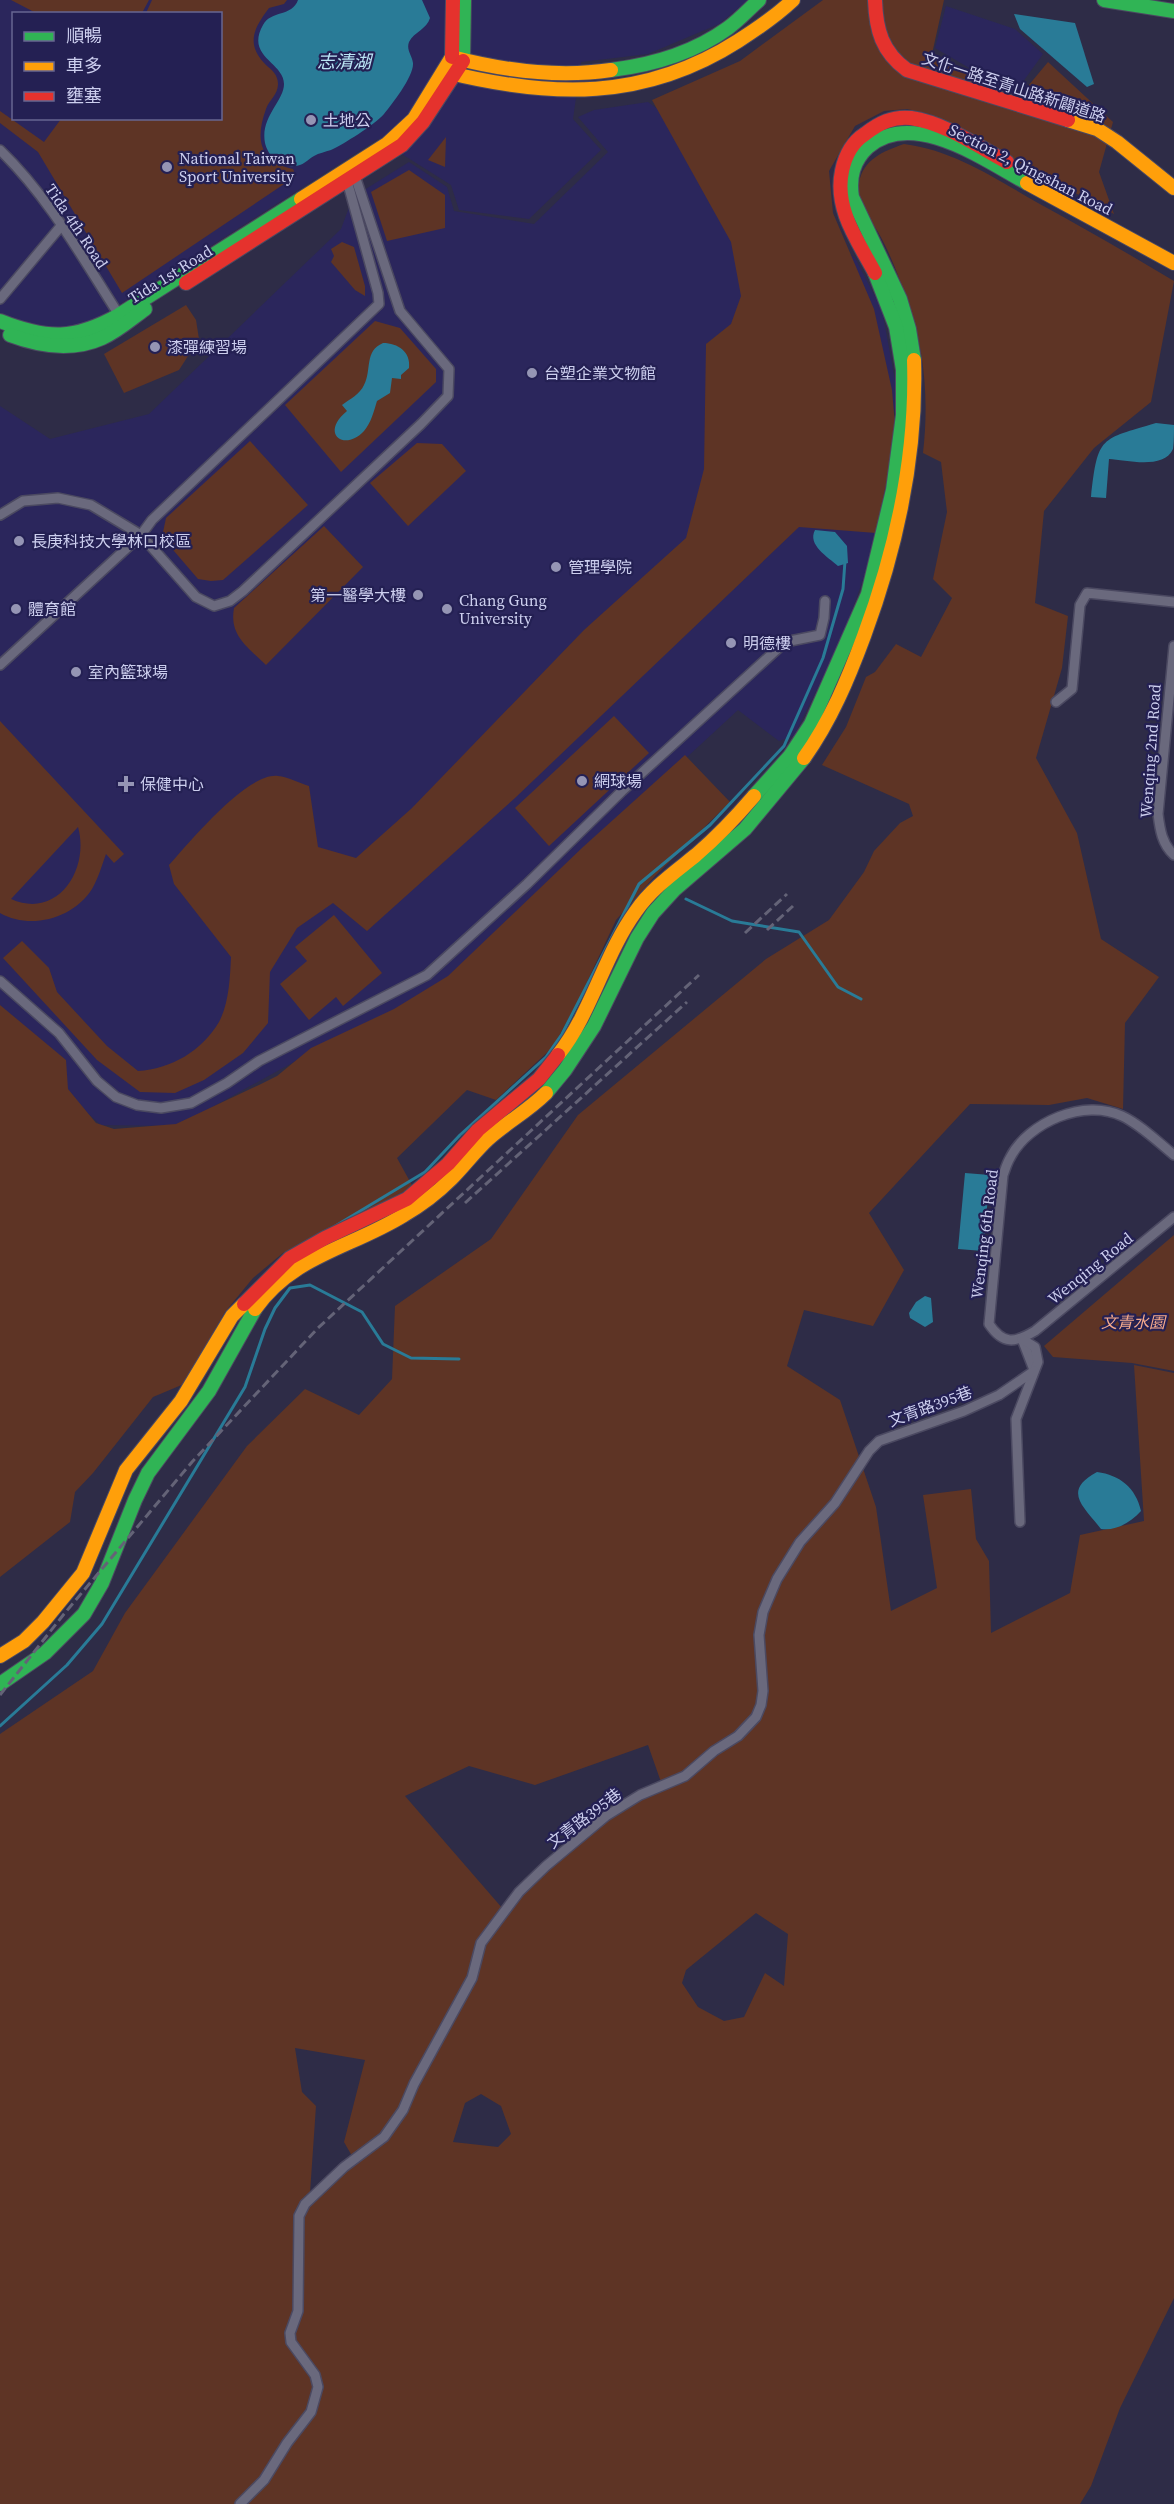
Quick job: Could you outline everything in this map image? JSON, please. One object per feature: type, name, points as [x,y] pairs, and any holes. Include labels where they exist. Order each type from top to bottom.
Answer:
[{"type":"street","points":[[453,0],[458,59]]},
{"type":"street","points":[[458,59],[464,0]]},
{"type":"street","points":[[458,59],[522,71],[582,75],[641,66],[675,54],[726,30],[759,0]]},
{"type":"street","points":[[448,73],[502,86],[557,92],[586,92],[646,83],[687,69],[739,42],[793,0]]},
{"type":"street","name":"文化一路至青山路新闢道路","points":[[875,0],[877,34],[894,62],[907,70],[1097,129],[1117,142],[1174,188]]},
{"type":"street","name":"文化一路至青山路新闢道路","points":[[881,0],[881,19],[886,40],[898,56],[912,65],[1100,123],[1121,136],[1174,180]]},
{"type":"street","points":[[1104,0],[1174,11]]},
{"type":"street","name":"Tida 1st Road","points":[[0,330],[29,343],[69,346],[101,339],[121,319],[402,145],[423,122],[448,73],[458,59]]},
{"type":"street","name":"Section 2, Qingshan Road","points":[[0,1656],[24,1641],[43,1622],[83,1572],[126,1470],[181,1401],[232,1316],[291,1258],[325,1238],[407,1199],[448,1164],[478,1130],[539,1079],[562,1050],[581,1018],[625,927],[638,908],[668,876],[697,854],[737,816],[790,756],[811,724],[868,594],[893,490],[903,415],[903,370],[896,327],[878,279],[846,218],[840,201],[840,169],[853,143],[880,123],[895,118],[929,122],[984,149],[1174,255]]},
{"type":"street","name":"Section 2, Qingshan Road","points":[[0,1684],[34,1664],[83,1616],[100,1587],[142,1484],[218,1378],[245,1324],[272,1288],[304,1264],[387,1226],[420,1204],[442,1188],[492,1136],[515,1121],[553,1085],[576,1056],[595,1024],[639,933],[652,914],[682,882],[729,844],[751,822],[802,761],[824,728],[841,693],[877,600],[894,541],[908,460],[917,376],[910,333],[897,287],[853,201],[850,181],[855,162],[867,148],[880,139],[898,132],[916,132],[929,136],[992,164],[1174,263]]},
{"type":"street","name":"Tida 4th Road","points":[[0,150],[19,168],[61,226],[121,319]]},
{"type":"street","points":[[0,665],[141,535],[152,520],[379,304],[349,176]]},
{"type":"street","points":[[0,515],[23,501],[58,498],[91,505],[141,535],[196,597],[214,606],[230,601],[421,424],[448,396],[449,369],[400,311],[349,176]]},
{"type":"street","points":[[0,299],[61,226]]},
{"type":"street","name":"Tida 1st Road","points":[[0,321],[34,334],[70,336],[121,319]]},
{"type":"street","points":[[1056,702],[1072,689],[1080,605],[1087,593],[1174,602]]},
{"type":"street","points":[[0,981],[59,1033],[97,1081],[116,1097],[137,1105],[160,1108],[191,1103],[227,1083],[259,1061],[427,975],[527,884],[622,791],[785,642],[819,635],[824,618],[825,601]]},
{"type":"street","name":"Wenqing 2nd Road","points":[[1174,646],[1158,814],[1167,849],[1174,855]]},
{"type":"street","name":"Wenqing 6th Road","points":[[1022,1339],[1008,1340],[997,1335],[989,1324],[1003,1175],[1019,1144],[1032,1132],[1065,1115],[1083,1110],[1102,1111],[1121,1115],[1174,1155]]},
{"type":"street","name":"Wenqing Road","points":[[1022,1339],[1035,1331],[1174,1217]]},
{"type":"street","points":[[1020,1522],[1016,1419],[1038,1362],[1035,1347],[1022,1339]]},
{"type":"street","name":"文青路395巷","points":[[240,2504],[264,2480],[311,2412],[318,2387],[315,2375],[291,2342],[290,2333],[297,2311],[299,2216],[305,2204],[344,2167],[384,2137],[403,2110],[414,2084],[472,1978],[481,1943],[495,1921],[519,1892],[546,1866],[606,1816],[640,1796],[685,1776],[714,1751],[738,1736],[756,1717],[763,1691],[759,1635],[764,1612],[777,1578],[800,1542],[835,1503],[869,1451],[879,1441],[999,1395],[1034,1371]]},
{"type":"shaded area","name":"National Taiwan Sport University","points":[[0,0],[748,0],[719,24],[648,54],[581,62],[573,119],[601,150],[529,219],[459,210],[451,185],[378,139],[92,322],[71,332],[38,327],[0,316]]},
{"type":"shaded area","points":[[946,6],[1015,29],[1043,54],[1014,94],[935,48]]},
{"type":"shaded area","name":"Chang Gung University","points":[[648,102],[855,258],[882,310],[897,391],[878,537],[842,639],[794,736],[779,741],[738,710],[437,988],[310,1053],[178,1126],[101,1125],[0,1035],[0,406],[50,439],[149,414],[341,229],[353,197],[409,162],[447,187],[454,211],[534,224],[608,152],[578,117],[594,110]]},
{"type":"green space","points":[[11,0],[149,0],[143,12],[34,12]]},
{"type":"green space","points":[[152,0],[287,0],[284,4],[269,8],[256,29],[254,43],[259,57],[274,73],[278,81],[277,91],[267,106],[263,120],[261,139],[263,148],[273,161],[293,169],[296,176],[122,293],[38,152],[0,123],[0,111],[44,142],[60,120],[222,120],[222,12],[146,12]]},
{"type":"green space","points":[[823,0],[944,0],[932,54],[1014,103],[1048,62],[1113,122],[1099,172],[1114,214],[930,114],[907,109],[884,111],[855,126],[829,171],[833,213],[874,309],[892,390],[896,436],[876,533],[799,527],[515,798],[367,931],[333,903],[297,928],[270,972],[268,1023],[243,1053],[204,1080],[175,1093],[140,1092],[97,1060],[3,958],[22,941],[49,968],[57,992],[107,1046],[138,1071],[162,1067],[184,1057],[204,1042],[219,1022],[227,999],[229,982],[231,957],[174,884],[169,865],[204,826],[251,785],[265,778],[278,776],[309,786],[318,847],[356,858],[412,808],[584,630],[686,538],[704,469],[706,344],[731,324],[741,296],[731,242],[652,100],[740,61]]},
{"type":"green space","points":[[446,137],[445,167],[428,160]]},
{"type":"green space","points":[[904,144],[940,152],[990,175],[1174,281],[1151,402],[1094,448],[1044,511],[1035,603],[1068,616],[1062,668],[1036,758],[1077,833],[1101,939],[1159,977],[1125,1023],[1123,1109],[1087,1098],[1049,1105],[970,1104],[869,1213],[904,1270],[873,1326],[804,1310],[787,1366],[840,1400],[876,1507],[891,1611],[937,1588],[923,1495],[971,1489],[976,1539],[989,1561],[991,1633],[1070,1593],[1080,1535],[1144,1521],[1134,1365],[1174,1373],[1174,2298],[1120,2408],[1091,2486],[1080,2504],[0,2504],[0,1734],[93,1671],[125,1613],[247,1446],[305,1389],[359,1415],[392,1379],[395,1306],[491,1239],[578,1115],[766,959],[829,920],[864,872],[874,851],[900,823],[913,816],[909,804],[822,765],[846,727],[866,677],[875,672],[896,644],[921,657],[952,598],[933,579],[947,512],[941,462],[923,453],[926,414],[924,375],[918,337],[897,274],[878,232],[862,209],[858,191],[861,175],[870,162],[882,153]],"holes":[[[648,1745],[661,1782],[539,1867],[503,1909],[405,1796],[469,1766],[535,1785]],[[756,1913],[788,1934],[784,1986],[765,1973],[744,2017],[724,2021],[698,2007],[682,1983],[686,1970]],[[295,2048],[365,2060],[344,2142],[352,2156],[310,2193],[316,2106],[302,2092]],[[481,2094],[501,2106],[511,2134],[498,2147],[453,2142],[465,2103]]]},
{"type":"green space","points":[[409,170],[445,195],[445,228],[387,241],[371,192]]},
{"type":"green space","points":[[342,242],[354,247],[365,286],[365,296],[355,290],[331,262],[334,256],[331,249]]},
{"type":"green space","name":"漆彈練習場","points":[[186,305],[196,320],[199,339],[179,370],[124,393],[104,354]]},
{"type":"green space","points":[[375,321],[400,328],[436,369],[436,382],[341,472],[285,405]]},
{"type":"green space","points":[[250,441],[308,505],[223,580],[198,579],[162,537],[166,518]]},
{"type":"green space","points":[[417,443],[442,444],[466,471],[408,526],[370,483]]},
{"type":"green space","points":[[324,526],[363,567],[266,665],[237,634],[233,618],[234,608]]},
{"type":"green space","name":"網球場","points":[[614,716],[649,753],[549,846],[515,808]]},
{"type":"green space","points":[[0,721],[124,854],[114,863],[106,854],[92,889],[74,908],[62,914],[50,919],[24,921],[0,913]],"holes":[[[78,827],[79,859],[74,874],[67,887],[56,897],[43,903],[28,904],[11,899]]]},
{"type":"green space","points":[[685,755],[730,802],[656,875],[616,920],[579,999],[553,1047],[496,1100],[467,1090],[397,1158],[413,1187],[283,1253],[253,1278],[225,1312],[184,1384],[153,1397],[93,1473],[75,1492],[70,1522],[0,1577],[0,1005],[66,1060],[68,1089],[96,1123],[114,1129],[176,1124],[277,1076],[311,1048],[394,1009],[448,976],[583,847]]},
{"type":"green space","points":[[334,915],[382,973],[343,1006],[336,997],[309,1020],[280,984],[307,961],[295,947]]},
{"type":"green space","name":"文青水園","points":[[1174,1235],[1174,1371],[1132,1363],[1053,1357],[1044,1346]]},
{"type":"water","name":"志清湖","points":[[298,0],[422,0],[430,18],[409,42],[408,48],[413,63],[410,75],[384,114],[366,129],[337,147],[316,155],[300,165],[289,166],[275,160],[265,143],[266,125],[284,84],[278,70],[262,52],[259,36],[267,20],[291,9]]},
{"type":"water","points":[[1014,14],[1075,23],[1094,84],[1087,87],[1020,29]]},
{"type":"water","points":[[383,343],[402,349],[408,357],[409,368],[401,375],[401,379],[392,378],[390,393],[377,401],[364,431],[357,437],[343,440],[335,433],[339,419],[347,411],[342,405],[362,388],[373,351]]},
{"type":"water","points":[[1156,423],[1174,425],[1173,449],[1168,455],[1162,460],[1153,462],[1109,459],[1106,498],[1091,497],[1096,462],[1105,443],[1123,433]]},
{"type":"water","points":[[815,530],[835,532],[847,546],[848,563],[838,566],[816,546],[813,535]]},
{"type":"water","points":[[965,1173],[990,1175],[983,1251],[958,1249]]},
{"type":"water","points":[[925,1296],[931,1298],[933,1322],[925,1327],[910,1318],[909,1313],[916,1302]]},
{"type":"water","points":[[1097,1472],[1113,1476],[1126,1484],[1139,1503],[1141,1511],[1133,1519],[1113,1529],[1101,1529],[1079,1499],[1080,1486]]},
{"type":"waterway","points":[[332,1228],[425,1172],[460,1135],[546,1057],[562,1034],[639,884],[710,825],[784,746],[823,658],[843,589],[845,561]]},
{"type":"waterway","points":[[686,899],[732,921],[799,932],[838,987],[861,999]]},
{"type":"waterway","points":[[0,1726],[67,1665],[102,1624],[245,1387],[265,1329],[275,1308],[290,1288],[310,1285],[362,1312],[383,1344],[411,1358],[459,1359]]},
{"type":"railway","points":[[745,933],[787,894]]},
{"type":"railway","points":[[767,930],[793,906]]},
{"type":"railway","points":[[0,1695],[64,1614],[192,1462],[318,1328],[699,975]]},
{"type":"railway","points":[[465,1203],[687,1002]]},
{"type":"traffic: fast","points":[[463,61],[464,0]]},
{"type":"traffic: fast","points":[[611,70],[657,61],[702,44],[728,28],[759,0]]},
{"type":"traffic: fast","points":[[1104,0],[1174,11]]},
{"type":"traffic: fast","points":[[914,360],[909,329],[900,299],[852,197],[852,176],[859,158],[868,147],[886,136],[906,133],[927,135],[970,151],[1027,183]]},
{"type":"traffic: fast","points":[[0,321],[33,332],[47,334],[74,333],[103,323],[301,199]]},
{"type":"traffic: fast","points":[[754,796],[790,756],[811,724],[868,594],[893,490],[903,415],[903,370],[896,327],[875,273]]},
{"type":"traffic: fast","points":[[10,335],[56,346],[79,345],[108,335],[145,309]]},
{"type":"traffic: fast","points":[[546,1093],[565,1070],[594,1026],[637,938],[653,913],[674,890],[745,829],[804,758]]},
{"type":"traffic: fast","points":[[0,1684],[45,1653],[84,1614],[102,1583],[148,1473],[209,1391],[255,1309]]},
{"type":"traffic: slow","points":[[446,72],[523,87],[596,89],[632,84],[667,75],[703,61],[752,32],[793,0]]},
{"type":"traffic: slow","points":[[301,199],[387,144],[414,119],[452,57],[531,72],[571,73],[611,70]]},
{"type":"traffic: slow","points":[[1068,120],[1097,129],[1117,142],[1174,188]]},
{"type":"traffic: slow","points":[[1027,183],[1174,263]]},
{"type":"traffic: slow","points":[[804,758],[823,729],[845,683],[864,636],[886,569],[908,466],[912,431],[914,360]]},
{"type":"traffic: slow","points":[[558,1055],[580,1021],[615,946],[642,903],[656,888],[719,834],[754,796]]},
{"type":"traffic: slow","points":[[255,1309],[270,1291],[305,1264],[384,1226],[429,1198],[451,1179],[488,1139],[546,1093]]},
{"type":"traffic: slow","points":[[0,1656],[24,1641],[43,1622],[83,1573],[126,1470],[181,1401],[232,1316],[244,1304]]},
{"type":"traffic: jam","points":[[452,57],[453,0]]},
{"type":"traffic: jam","points":[[875,0],[882,40],[892,56],[907,70],[1068,120]]},
{"type":"traffic: jam","points":[[186,283],[402,145],[423,122],[463,61]]},
{"type":"traffic: jam","points":[[875,273],[849,224],[841,198],[840,185],[845,160],[849,150],[860,138],[886,121],[911,118],[948,130],[1007,162]]},
{"type":"traffic: jam","points":[[244,1304],[290,1258],[325,1238],[407,1199],[448,1164],[478,1130],[539,1079],[558,1055]]},
{"type":"place","name":"土地公","points":[[311,120]]},
{"type":"place","name":"National Taiwan Sport University","points":[[167,167]]},
{"type":"place","name":"漆彈練習場","points":[[155,347]]},
{"type":"place","name":"台塑企業文物館","points":[[532,373]]},
{"type":"place","name":"長庚科技大學林口校區","points":[[19,541]]},
{"type":"place","name":"管理學院","points":[[556,567]]},
{"type":"place","name":"第一醫學大樓","points":[[418,595]]},
{"type":"place","name":"體育館","points":[[16,609]]},
{"type":"place","name":"Chang Gung University","points":[[447,609]]},
{"type":"place","name":"明德樓","points":[[731,643]]},
{"type":"place","name":"室內籃球場","points":[[76,672]]},
{"type":"place","name":"網球場","points":[[582,781]]},
{"type":"place","name":"保健中心","points":[[126,784]]}]
